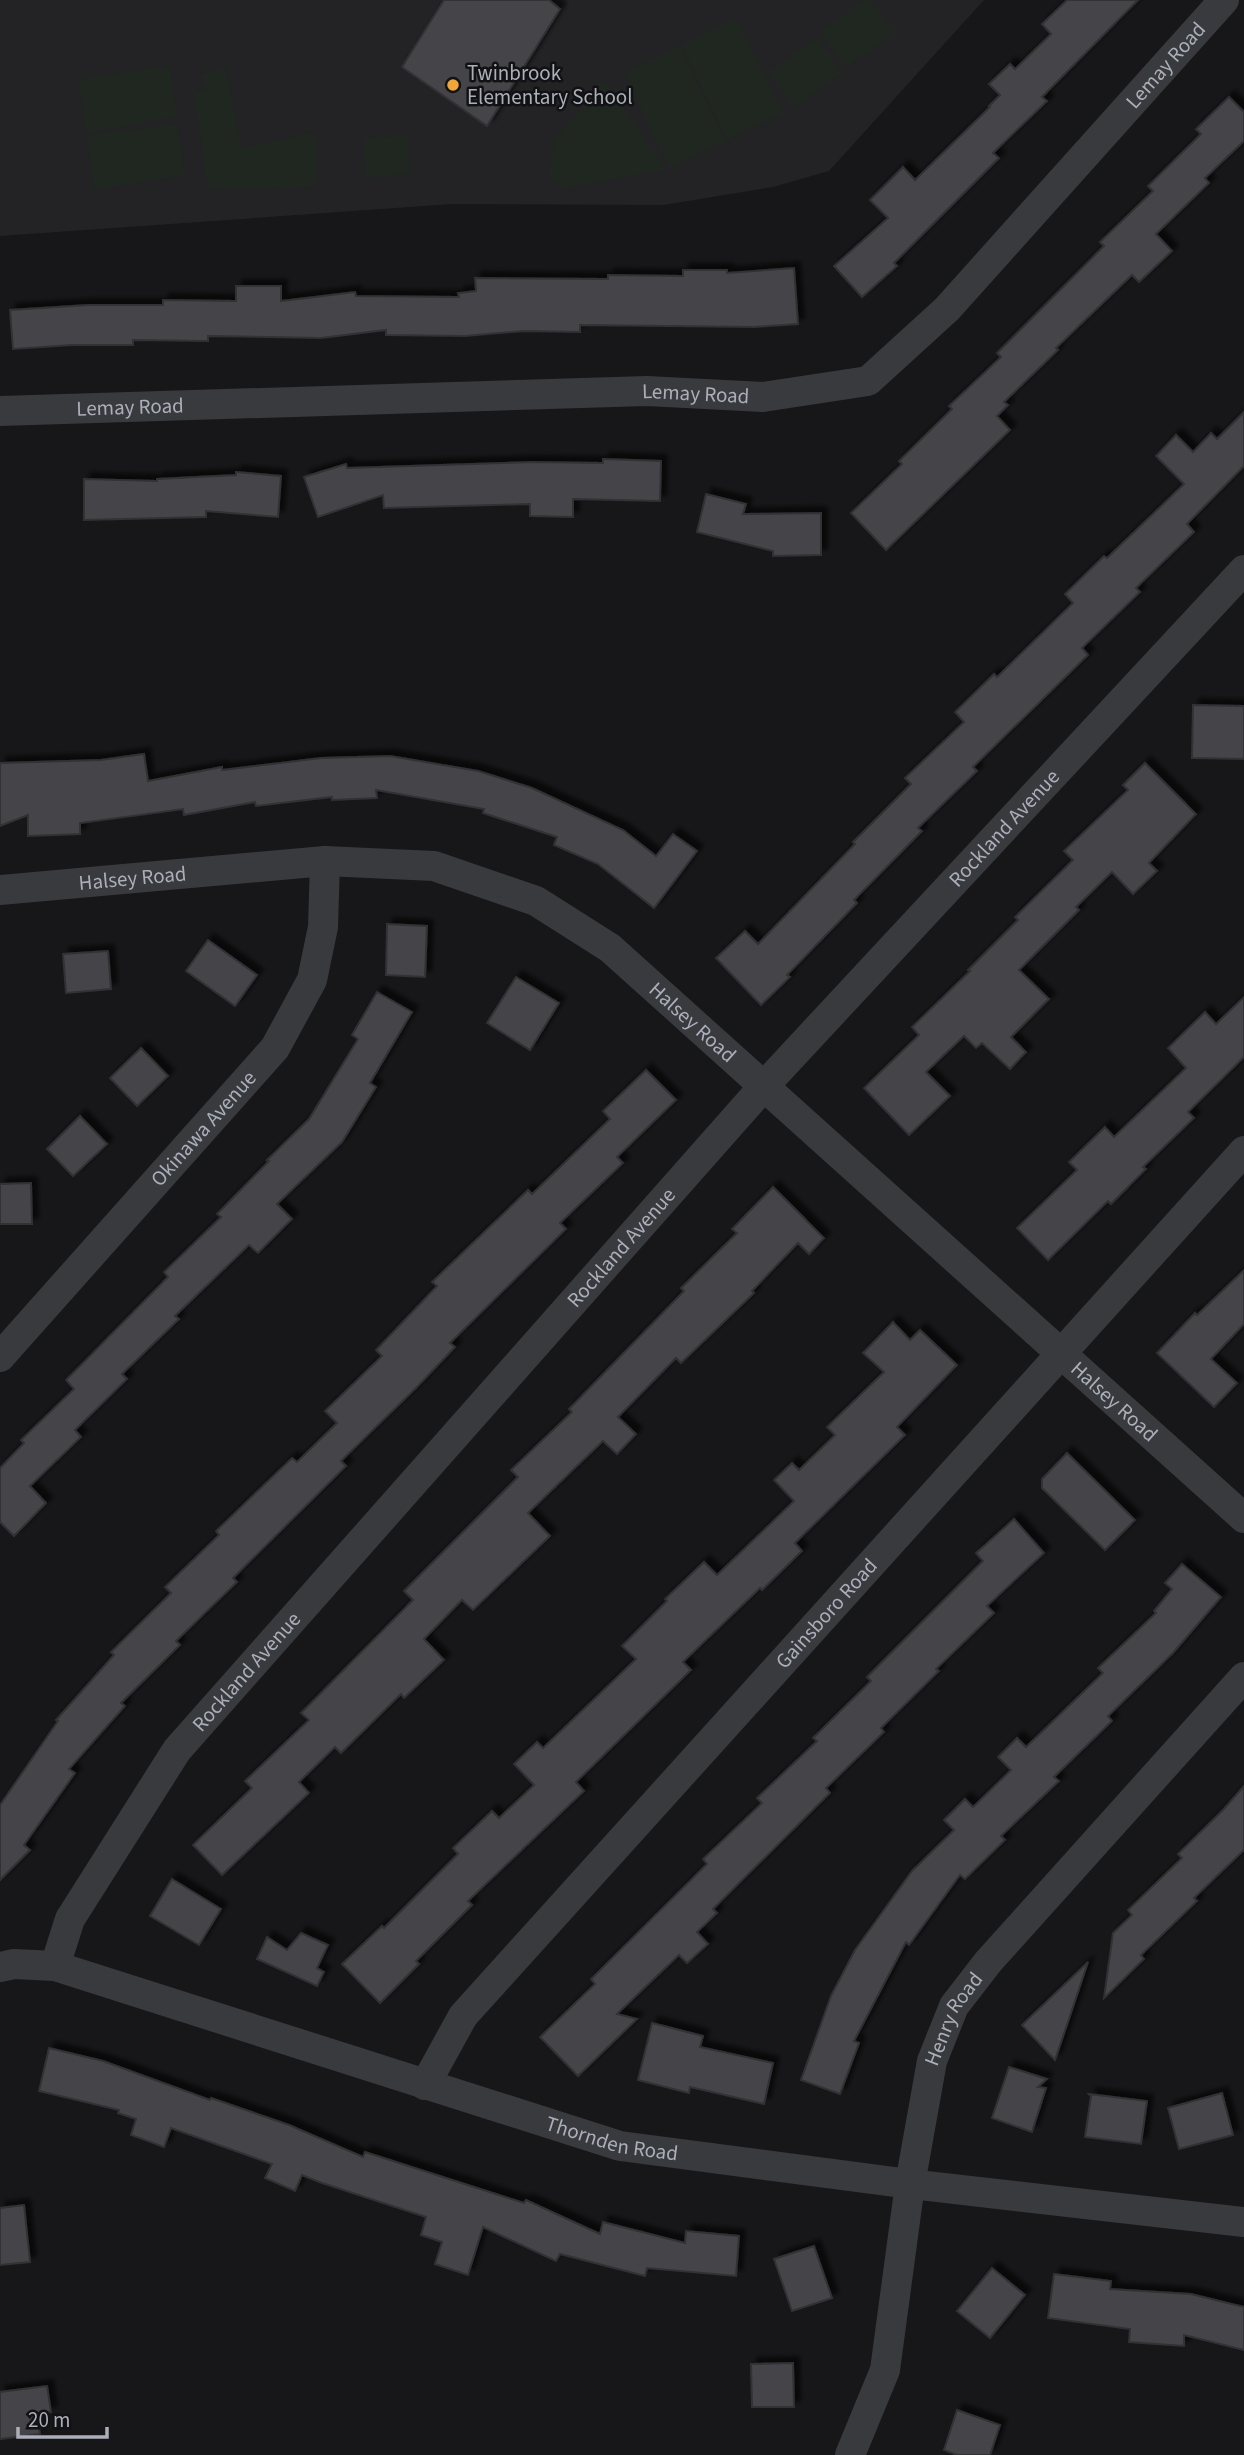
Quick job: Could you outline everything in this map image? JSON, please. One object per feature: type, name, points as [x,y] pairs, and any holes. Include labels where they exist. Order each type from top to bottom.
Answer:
[{"type":"street","name":"Lemay Road","points":[[0,411],[647,391],[763,397],[868,381],[947,309],[1224,0]]},
{"type":"street","name":"Rockland Avenue","points":[[55,1966],[70,1919],[177,1750],[764,1086],[1239,584]]},
{"type":"street","name":"Halsey Road","points":[[0,890],[325,861],[434,866],[536,901],[610,948],[1244,1518]]},
{"type":"street","name":"Okinawa Avenue","points":[[7,1337],[275,1048],[312,980],[323,928],[325,861]]},
{"type":"street","name":"Gainsboro Road","points":[[425,2085],[463,2016],[1244,1151]]},
{"type":"street","name":"Henry Road","points":[[850,2455],[885,2370],[910,2184],[932,2061],[954,2006],[988,1962],[1244,1677]]},
{"type":"street","name":"Thornden Road","points":[[0,1967],[14,1964],[55,1966],[620,2146],[910,2184],[1244,2222]]},
{"type":"shaded area","name":"Twinbrook Elementary School","points":[[0,0],[984,0],[829,171],[773,187],[664,205],[452,204],[0,236]]},
{"type":"shaded area","points":[[865,0],[871,0],[894,33],[846,68],[820,32]]},
{"type":"shaded area","points":[[736,18],[783,113],[727,140],[681,45]]},
{"type":"shaded area","points":[[817,38],[842,73],[794,108],[769,72]]},
{"type":"shaded area","points":[[680,46],[726,141],[670,168],[624,74]]},
{"type":"shaded area","points":[[169,66],[177,117],[86,133],[78,79]]},
{"type":"shaded area","points":[[225,66],[241,148],[316,132],[316,186],[208,189],[194,93],[205,89],[203,74]]},
{"type":"shaded area","points":[[605,80],[666,170],[562,188],[548,176],[554,141]]},
{"type":"shaded area","points":[[177,124],[185,175],[94,190],[87,136]]},
{"type":"shaded area","points":[[408,135],[410,173],[366,178],[363,138]]},
{"type":"building","name":"Twinbrook Elementary School","points":[[444,0],[549,0],[560,9],[487,126],[402,67]]},
{"type":"building","points":[[1067,0],[1138,0],[1042,97],[1047,101],[993,153],[999,158],[894,263],[897,266],[862,297],[834,266],[888,218],[870,200],[903,167],[915,180],[990,107],[1000,95],[989,84],[1010,64],[1015,69],[1051,34],[1042,24]]},
{"type":"building","points":[[1229,97],[1244,112],[1244,141],[1205,178],[1209,183],[1156,234],[1172,251],[1139,282],[1132,275],[1004,402],[1008,405],[997,416],[1010,430],[886,550],[851,513],[902,464],[899,461],[952,409],[949,406],[1001,357],[997,353],[1104,246],[1100,242],[1153,191],[1148,186],[1201,134],[1196,129]]},
{"type":"building","points":[[794,268],[798,324],[754,327],[580,325],[580,332],[524,331],[465,336],[386,335],[386,330],[321,338],[208,336],[208,341],[133,340],[133,345],[13,349],[10,310],[88,305],[163,305],[163,300],[236,301],[236,286],[281,286],[281,301],[355,292],[356,296],[459,297],[458,293],[476,291],[475,278],[608,279],[608,275],[683,276],[683,270],[727,270],[727,273]]},
{"type":"building","points":[[1244,412],[1244,466],[1187,524],[1194,532],[1136,588],[1140,592],[1082,648],[1088,655],[973,767],[977,771],[918,828],[922,831],[854,900],[857,903],[761,1005],[716,958],[745,931],[758,944],[911,784],[905,778],[964,722],[955,712],[994,674],[997,677],[1073,603],[1065,594],[1184,484],[1156,456],[1176,435],[1193,452],[1211,433],[1217,439]]},
{"type":"building","points":[[603,459],[661,461],[660,501],[573,499],[573,517],[530,516],[530,504],[384,508],[383,495],[318,517],[304,477],[346,464],[347,468],[531,462],[603,463]]},
{"type":"building","points":[[236,472],[281,476],[278,517],[206,511],[206,517],[84,520],[84,479],[157,481],[236,475]]},
{"type":"building","points":[[706,494],[746,504],[743,514],[821,513],[821,555],[773,556],[773,551],[697,532]]},
{"type":"building","points":[[1193,705],[1244,706],[1244,759],[1192,758]]},
{"type":"building","points":[[144,754],[148,781],[222,767],[222,770],[321,758],[390,756],[478,771],[532,788],[623,830],[656,856],[673,834],[697,851],[654,908],[598,864],[554,845],[557,837],[483,813],[484,809],[376,790],[377,798],[332,800],[332,797],[256,806],[255,802],[184,815],[183,809],[80,823],[80,834],[28,836],[28,815],[0,826],[0,763],[101,760]]},
{"type":"building","points":[[1145,763],[1196,814],[1149,863],[1157,871],[1133,894],[1112,872],[1076,907],[1079,910],[1019,970],[1049,999],[1011,1037],[1026,1052],[1010,1069],[982,1043],[976,1048],[964,1036],[926,1072],[950,1096],[909,1135],[864,1088],[919,1035],[912,1027],[970,971],[968,970],[1018,920],[1015,917],[1073,860],[1064,851],[1128,790],[1123,785]]},
{"type":"building","points":[[387,924],[427,926],[425,977],[386,975]]},
{"type":"building","points":[[208,940],[257,975],[235,1006],[186,971]]},
{"type":"building","points":[[108,951],[111,989],[66,993],[63,954]]},
{"type":"building","points":[[516,977],[559,1003],[530,1050],[487,1023]]},
{"type":"building","points":[[377,992],[412,1012],[370,1083],[376,1087],[342,1142],[277,1204],[292,1219],[258,1253],[249,1245],[175,1316],[179,1319],[122,1374],[127,1379],[75,1430],[81,1437],[30,1486],[46,1503],[14,1536],[0,1522],[0,1468],[24,1443],[21,1440],[74,1389],[66,1380],[168,1277],[164,1272],[221,1217],[217,1214],[309,1119],[358,1039],[352,1035]]},
{"type":"building","points":[[1244,997],[1244,1057],[1188,1112],[1194,1118],[1143,1167],[1146,1169],[1111,1204],[1108,1201],[1048,1260],[1017,1228],[1077,1170],[1069,1162],[1105,1127],[1114,1137],[1186,1068],[1168,1048],[1205,1012],[1216,1024]]},
{"type":"building","points":[[141,1048],[168,1076],[137,1106],[110,1078]]},
{"type":"building","points":[[646,1070],[676,1100],[617,1157],[623,1163],[560,1223],[566,1229],[450,1343],[455,1347],[341,1461],[346,1466],[233,1578],[237,1582],[176,1641],[180,1645],[121,1703],[125,1706],[69,1769],[75,1773],[24,1845],[30,1850],[0,1880],[0,1805],[58,1721],[56,1720],[114,1655],[111,1652],[171,1593],[165,1587],[219,1535],[216,1531],[292,1458],[297,1462],[337,1423],[325,1411],[382,1356],[376,1350],[437,1286],[432,1282],[528,1190],[532,1194],[610,1119],[603,1111]]},
{"type":"building","points":[[80,1116],[107,1144],[73,1176],[47,1149]]},
{"type":"building","points":[[31,1183],[32,1224],[0,1224],[0,1184]]},
{"type":"building","points":[[773,1187],[824,1238],[809,1254],[798,1243],[752,1291],[754,1293],[681,1363],[676,1358],[618,1417],[636,1434],[617,1454],[603,1441],[528,1513],[550,1536],[473,1610],[462,1600],[424,1639],[444,1660],[404,1698],[401,1694],[341,1753],[335,1747],[299,1782],[309,1793],[222,1875],[193,1845],[252,1788],[245,1781],[309,1720],[301,1713],[413,1600],[404,1591],[518,1477],[511,1470],[572,1412],[569,1409],[684,1291],[681,1288],[737,1233],[732,1229]]},
{"type":"building","points":[[1244,1270],[1244,1324],[1211,1359],[1237,1383],[1214,1407],[1157,1353],[1195,1313],[1197,1315]]},
{"type":"building","points":[[893,1322],[910,1340],[920,1330],[957,1365],[897,1427],[905,1435],[795,1543],[802,1551],[683,1662],[691,1670],[576,1782],[584,1791],[468,1901],[472,1905],[416,1961],[419,1964],[380,2003],[342,1964],[382,1926],[384,1928],[458,1854],[453,1848],[492,1811],[499,1818],[534,1785],[514,1764],[537,1742],[543,1748],[636,1659],[622,1646],[667,1601],[665,1599],[704,1562],[717,1575],[794,1501],[774,1480],[792,1463],[799,1470],[835,1435],[827,1427],[884,1372],[863,1353]]},
{"type":"building","points":[[1067,1453],[1135,1520],[1105,1550],[1042,1488],[1042,1479]]},
{"type":"building","points":[[1014,1519],[1044,1553],[987,1606],[994,1613],[936,1669],[939,1671],[881,1728],[884,1732],[826,1788],[830,1793],[713,1909],[717,1913],[697,1932],[708,1944],[687,1963],[679,1955],[617,2014],[637,2019],[578,2076],[540,2037],[595,1984],[591,1979],[707,1864],[703,1859],[762,1803],[757,1798],[817,1741],[813,1738],[871,1681],[867,1677],[983,1561],[976,1553]]},
{"type":"building","points":[[1182,1564],[1221,1597],[1173,1653],[1108,1716],[1112,1721],[1054,1777],[1059,1781],[1001,1836],[1005,1840],[965,1879],[960,1875],[909,1945],[906,1942],[854,2041],[859,2043],[840,2094],[801,2080],[831,1996],[855,1950],[912,1871],[954,1830],[944,1820],[965,1799],[973,1807],[1011,1770],[998,1757],[1017,1738],[1026,1747],[1103,1673],[1098,1668],[1156,1613],[1154,1611],[1172,1589],[1165,1583]]},
{"type":"building","points":[[1244,1786],[1244,1850],[1194,1898],[1197,1901],[1141,1955],[1144,1959],[1104,1998],[1113,1933],[1132,1915],[1128,1910],[1182,1858],[1178,1854]]},
{"type":"building","points":[[172,1879],[221,1909],[199,1945],[150,1916]]},
{"type":"building","points":[[301,1933],[328,1945],[317,1968],[324,1972],[317,1986],[257,1959],[267,1937],[287,1950]]},
{"type":"building","points":[[1088,1962],[1072,2010],[1055,2060],[1022,2025]]},
{"type":"building","points":[[652,2023],[703,2036],[700,2047],[773,2063],[764,2104],[690,2087],[689,2093],[638,2080]]},
{"type":"building","points":[[49,2048],[103,2061],[289,2125],[363,2157],[365,2152],[524,2203],[526,2200],[600,2234],[603,2222],[685,2243],[686,2231],[739,2236],[736,2276],[647,2268],[645,2276],[560,2254],[556,2261],[483,2227],[468,2275],[435,2264],[442,2242],[421,2235],[426,2217],[302,2175],[295,2191],[265,2178],[272,2164],[171,2128],[164,2147],[131,2135],[136,2119],[118,2113],[119,2110],[39,2091]]},
{"type":"building","points":[[1009,2067],[1047,2079],[1038,2087],[1046,2088],[1032,2132],[992,2118]]},
{"type":"building","points":[[1222,2093],[1233,2135],[1179,2149],[1168,2108]]},
{"type":"building","points":[[1089,2094],[1147,2101],[1141,2144],[1085,2137],[1091,2096]]},
{"type":"building","points":[[24,2205],[30,2262],[0,2265],[0,2208]]},
{"type":"building","points":[[814,2246],[832,2298],[792,2311],[774,2259]]},
{"type":"building","points":[[992,2268],[1025,2295],[990,2338],[957,2311]]},
{"type":"building","points":[[1054,2274],[1111,2281],[1110,2289],[1191,2294],[1244,2307],[1244,2350],[1184,2335],[1184,2346],[1129,2342],[1130,2329],[1048,2318]]},
{"type":"building","points":[[793,2363],[794,2407],[752,2407],[751,2364]]},
{"type":"building","points":[[47,2386],[51,2412],[37,2413],[40,2434],[0,2439],[0,2392]]},
{"type":"building","points":[[957,2410],[1000,2425],[990,2455],[957,2455],[944,2450]]},
{"type":"place","name":"Twinbrook Elementary School","points":[[453,85]]}]
